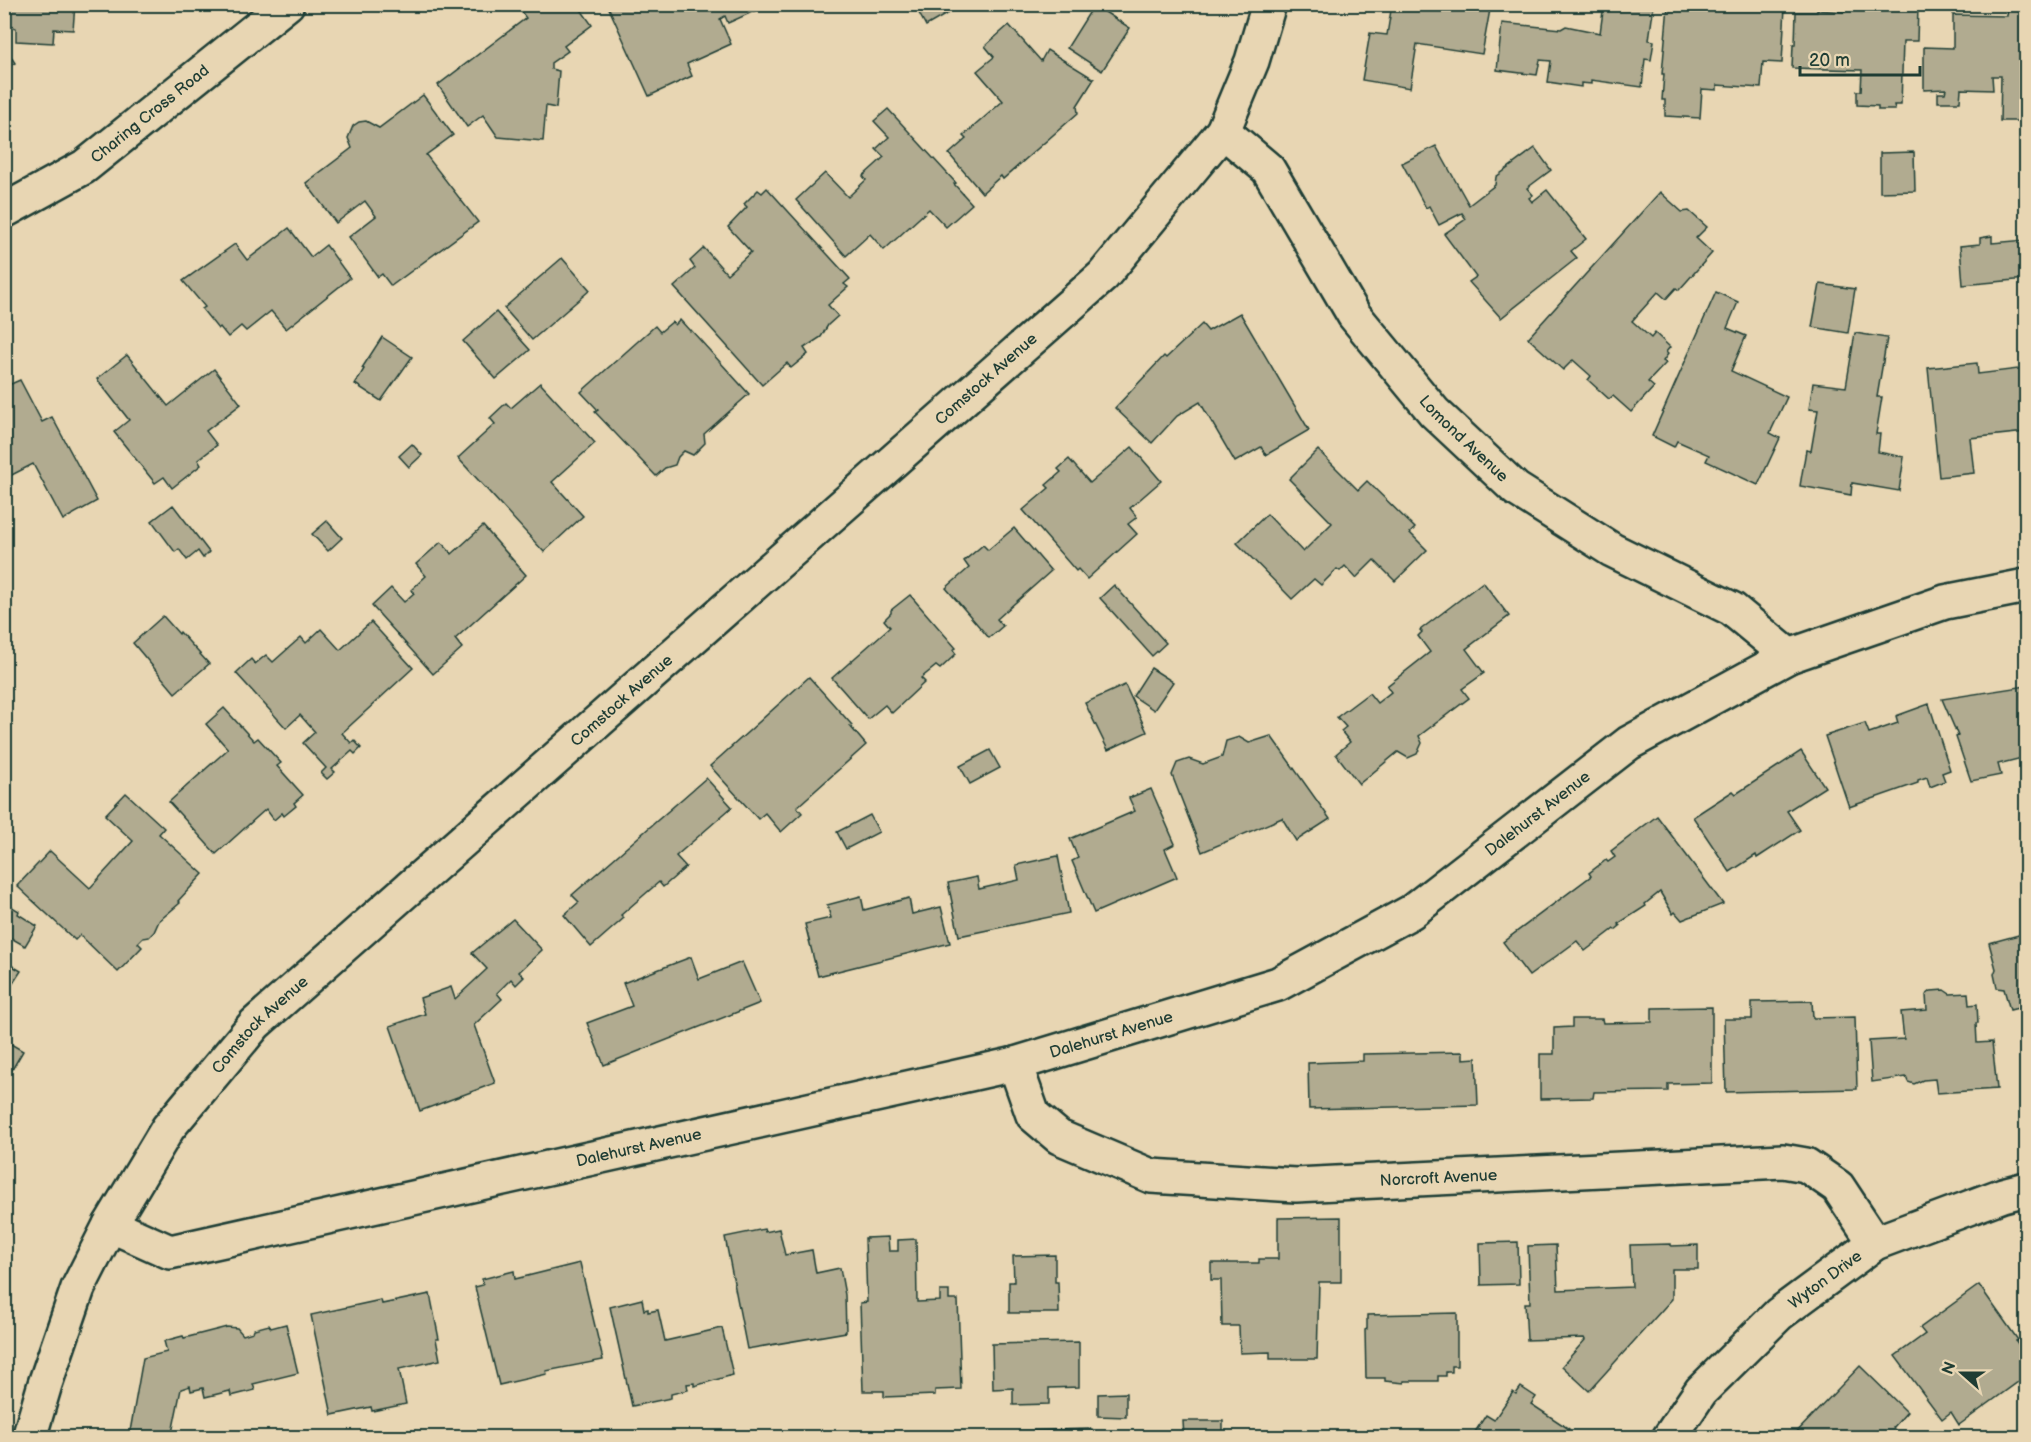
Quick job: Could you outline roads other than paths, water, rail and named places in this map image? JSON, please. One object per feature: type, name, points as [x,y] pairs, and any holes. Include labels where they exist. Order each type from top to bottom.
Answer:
[{"type":"street","name":"Charing Cross Road","points":[[4,212],[84,167],[287,4]]},
{"type":"street","name":"Comstock Avenue","points":[[29,1437],[78,1288],[110,1226],[168,1128],[255,1023],[1103,276],[1223,131],[1252,61],[1269,4]]},
{"type":"street","name":"Lomond Avenue","points":[[1223,131],[1268,169],[1354,315],[1434,412],[1516,489],[1612,550],[1732,609],[1789,656]]},
{"type":"street","name":"Dalehurst Avenue","points":[[110,1226],[170,1252],[1015,1064],[1278,984],[1411,912],[1629,743],[1789,656],[1946,602],[2026,586]]},
{"type":"street","name":"Norcroft Avenue","points":[[1015,1064],[1033,1115],[1059,1137],[1151,1176],[1296,1185],[1783,1161],[1806,1165],[1838,1188],[1875,1243]]},
{"type":"street","name":"Wyton Drive","points":[[1669,1437],[1701,1390],[1779,1314],[1875,1243],[2003,1195],[2026,1189]]}]
